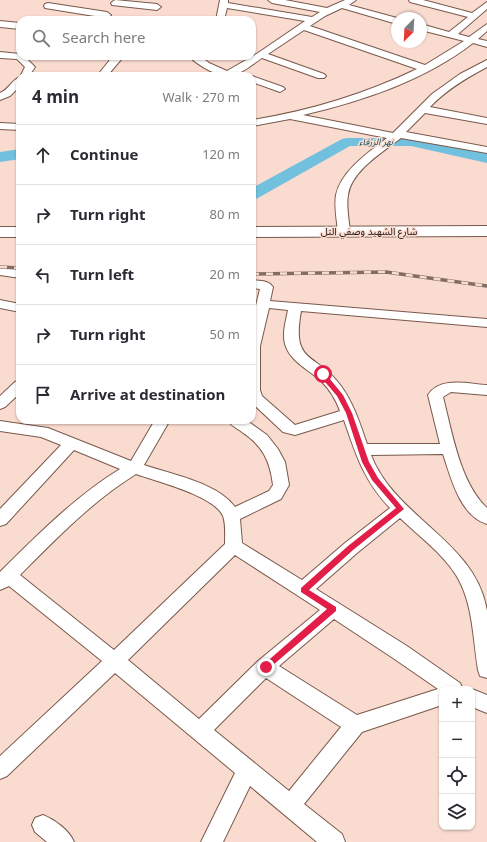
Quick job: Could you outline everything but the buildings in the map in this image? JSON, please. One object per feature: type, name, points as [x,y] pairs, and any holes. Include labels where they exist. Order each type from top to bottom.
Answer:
[{"type":"main road","name":"شارع الشهيد وصفي التل","points":[[256,232],[487,231]]},
{"type":"main road","points":[[0,232],[16,232]]},
{"type":"main road","points":[[0,237],[16,237]]},
{"type":"main road","name":"شارع الشهيد وصفي التل","points":[[256,238],[487,238]]},
{"type":"street","points":[[272,0],[328,11]]},
{"type":"street","points":[[256,58],[313,20],[352,0]]},
{"type":"street","points":[[413,0],[475,16]]},
{"type":"street","points":[[107,16],[116,2],[157,7]]},
{"type":"street","points":[[221,16],[223,2],[313,20]]},
{"type":"street","points":[[340,5],[391,20]]},
{"type":"street","points":[[452,34],[487,5]]},
{"type":"street","points":[[48,6],[96,16]]},
{"type":"street","points":[[0,24],[16,26]]},
{"type":"street","points":[[303,27],[426,69]]},
{"type":"street","points":[[427,28],[487,44]]},
{"type":"street","points":[[256,122],[289,116],[366,95],[426,69],[473,40],[487,28]]},
{"type":"street","points":[[0,55],[16,57]]},
{"type":"street","points":[[261,55],[321,76]]},
{"type":"street","points":[[23,60],[30,67],[27,72]]},
{"type":"street","points":[[105,72],[114,60]]},
{"type":"street","points":[[199,60],[206,65],[223,72]]},
{"type":"street","points":[[231,72],[252,60]]},
{"type":"street","points":[[344,232],[342,203],[344,189],[354,172],[394,137],[441,91],[468,73],[487,63]]},
{"type":"street","points":[[256,80],[280,89]]},
{"type":"street","points":[[2,94],[16,83]]},
{"type":"street","points":[[2,94],[16,96]]},
{"type":"street","points":[[422,109],[486,122]]},
{"type":"street","points":[[289,116],[394,137],[487,150]]},
{"type":"street","points":[[0,126],[16,127]]},
{"type":"street","points":[[0,271],[16,273]]},
{"type":"street","points":[[256,284],[264,285],[267,287],[256,332]]},
{"type":"street","points":[[0,304],[16,307]]},
{"type":"street","points":[[264,304],[487,323]]},
{"type":"street","points":[[295,307],[291,338],[294,348],[304,360],[323,374],[340,395],[349,413],[361,450],[375,480],[401,509],[431,537],[461,569],[475,599],[487,670]]},
{"type":"street","points":[[487,390],[456,387],[445,388],[436,393],[435,400],[463,490],[472,504],[487,518]]},
{"type":"street","points":[[0,404],[16,389]]},
{"type":"street","points":[[256,398],[288,428],[298,430],[349,413]]},
{"type":"street","points":[[161,424],[134,468],[106,485],[77,509],[4,579],[115,661],[334,842]]},
{"type":"street","points":[[232,516],[275,495],[281,485],[277,460],[268,444],[253,431],[242,424]]},
{"type":"street","points":[[0,426],[36,430],[134,468],[203,491],[224,504],[232,516],[234,546],[0,769]]},
{"type":"street","points":[[0,520],[72,443]]},
{"type":"street","points":[[361,450],[449,449]]},
{"type":"street","points":[[303,590],[351,548],[401,509]]},
{"type":"street","points":[[234,546],[400,652],[449,686]]},
{"type":"street","points":[[200,731],[266,667],[333,609]]},
{"type":"street","points":[[266,667],[355,725]]},
{"type":"street","points":[[290,806],[355,725],[439,697]]},
{"type":"street","points":[[475,699],[487,704]]},
{"type":"street","points":[[212,842],[247,771]]},
{"type":"street","points":[[43,825],[63,842]]},
{"type":"waterway","name":"نهر الزرقاء","points":[[256,193],[347,142],[411,142],[487,158]]},
{"type":"waterway","name":"نهر الزرقاء","points":[[0,157],[16,155]]},
{"type":"railway","points":[[0,267],[16,268]]},
{"type":"railway","points":[[256,274],[386,272],[487,286]]},
{"type":"route","points":[[266,667],[333,609],[303,590],[351,548],[401,509],[375,480],[361,450],[349,413],[340,395],[323,374]]}]
